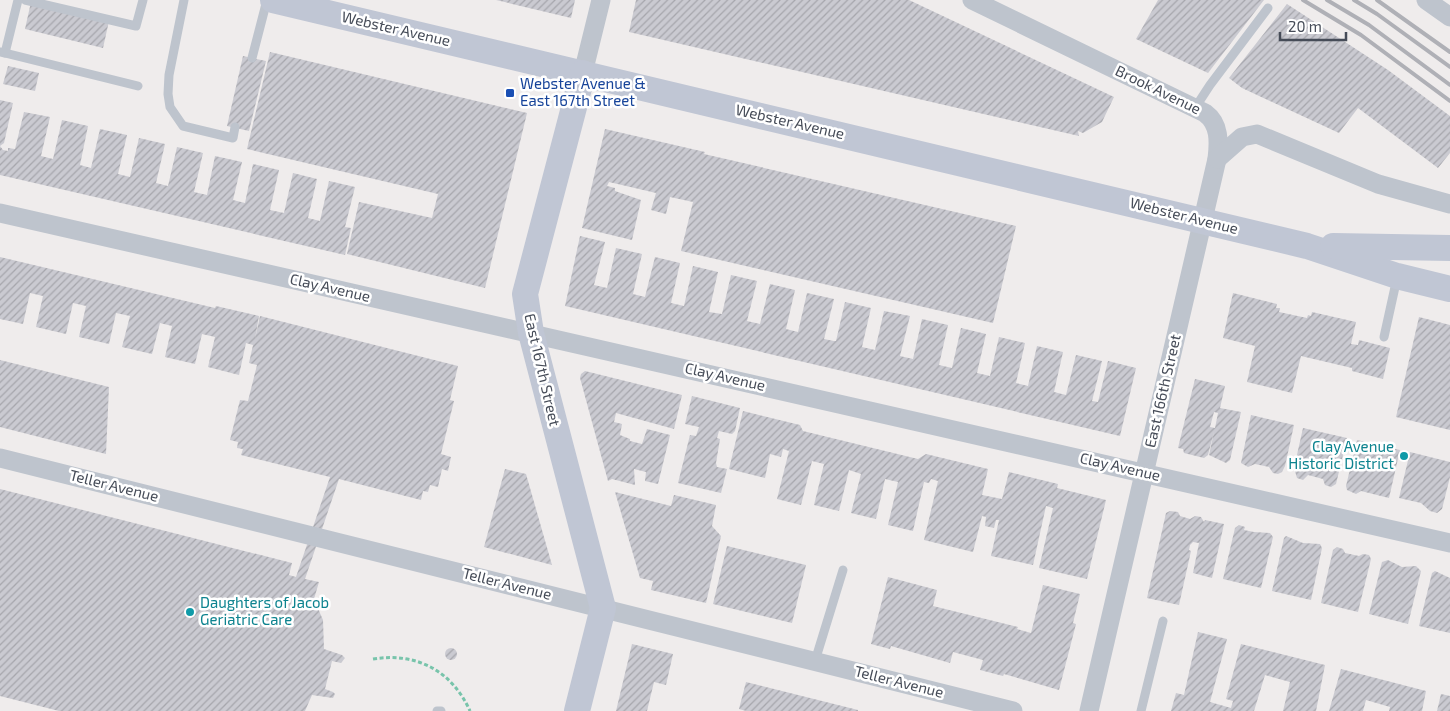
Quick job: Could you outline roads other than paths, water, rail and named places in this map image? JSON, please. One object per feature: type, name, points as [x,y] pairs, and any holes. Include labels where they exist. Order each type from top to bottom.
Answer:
[{"type":"main road","name":"Webster Avenue","points":[[273,0],[1202,220],[1307,246],[1398,276],[1450,289]]},
{"type":"main road","name":"East 167th Street","points":[[577,711],[603,608],[531,333],[525,294],[582,72]]},
{"type":"main road","name":"Webster Avenue","points":[[1307,246],[1450,248]]},
{"type":"street","name":"East 167th Street","points":[[582,72],[601,0]]},
{"type":"street","name":"Brook Avenue","points":[[972,0],[1205,113],[1214,123],[1218,143],[1217,159]]},
{"type":"street","points":[[1426,0],[1450,17]]},
{"type":"street","points":[[1217,159],[1242,137],[1257,134],[1378,184],[1450,204]]},
{"type":"street","name":"East 166th Street","points":[[1089,711],[1217,159]]},
{"type":"street","name":"Clay Avenue","points":[[0,213],[1450,544]]},
{"type":"street","name":"Teller Avenue","points":[[0,458],[1013,711]]},
{"type":"lane","points":[[18,0],[2,53],[138,86]]},
{"type":"lane","points":[[25,0],[136,26],[142,0]]},
{"type":"lane","points":[[184,0],[169,75],[170,107],[174,117],[184,126],[233,138],[235,128]]},
{"type":"lane","points":[[252,58],[267,0]]},
{"type":"lane","points":[[1196,108],[1210,85],[1268,8]]},
{"type":"lane","points":[[1384,337],[1398,276]]},
{"type":"lane","points":[[815,661],[843,570]]},
{"type":"lane","points":[[1141,711],[1163,621]]},
{"type":"lane","points":[[437,711],[442,711]]},
{"type":"railway","points":[[1303,0],[1361,35],[1450,101]]},
{"type":"railway","points":[[1327,0],[1369,25],[1450,85]]},
{"type":"railway","points":[[1354,0],[1377,14],[1450,67]]},
{"type":"railway","points":[[1377,0],[1450,52]]},
{"type":"place","name":"Webster Avenue & East 167th Street","points":[[510,93]]},
{"type":"place","name":"Clay Avenue Historic District","points":[[1404,456]]},
{"type":"place","name":"Daughters of Jacob Geriatric Care","points":[[190,612]]}]
